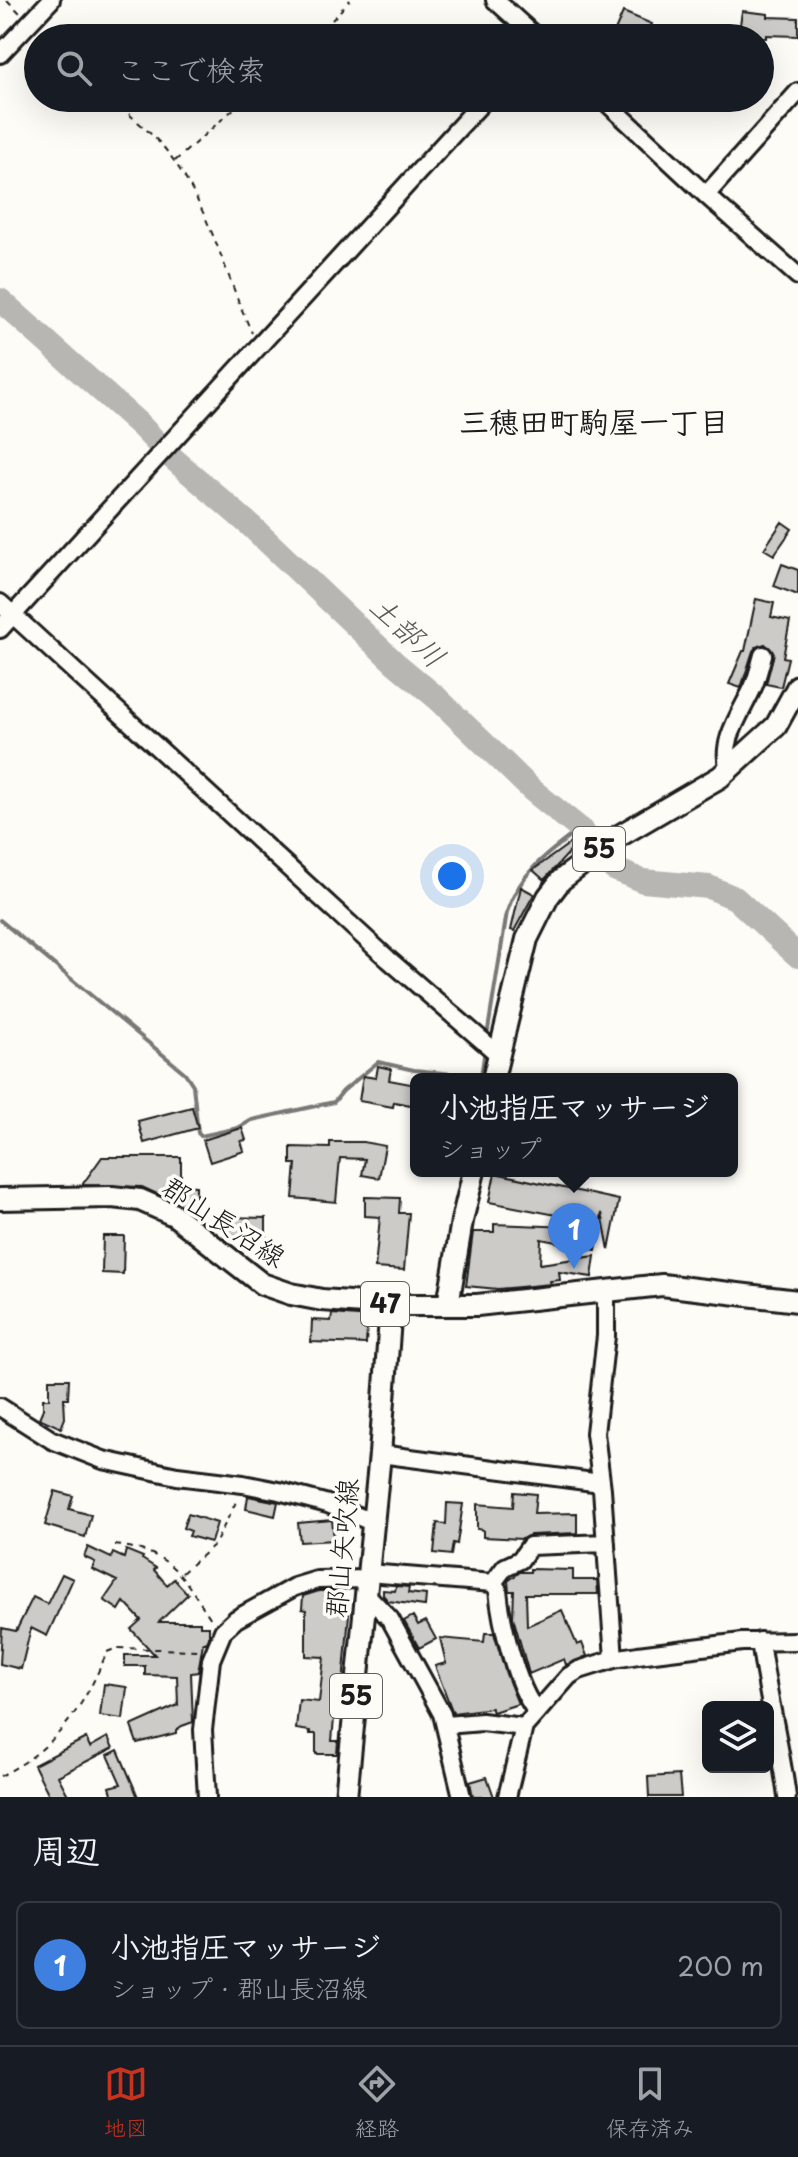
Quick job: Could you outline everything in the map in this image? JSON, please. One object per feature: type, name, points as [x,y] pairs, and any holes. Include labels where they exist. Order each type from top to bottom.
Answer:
[{"type":"main road","name":"55","points":[[494,1073],[527,939],[548,897],[561,880],[619,836],[709,784],[729,769],[776,726],[798,686]]},
{"type":"main road","points":[[448,1305],[473,1177]]},
{"type":"main road","name":"郡山長沼線","points":[[0,1199],[112,1197],[140,1200],[174,1215],[253,1277],[275,1290],[322,1300],[448,1305],[680,1286],[798,1301]]},
{"type":"main road","name":"郡山矢吹線","points":[[346,1797],[380,1454],[391,1305]]},
{"type":"street","points":[[28,24],[51,0]]},
{"type":"street","points":[[495,0],[522,24]]},
{"type":"street","points":[[0,54],[24,29]]},
{"type":"street","points":[[706,195],[798,92]]},
{"type":"street","points":[[0,629],[6,609],[259,344],[473,112]]},
{"type":"street","points":[[617,112],[798,276]]},
{"type":"street","points":[[6,609],[388,959],[498,1054]]},
{"type":"street","points":[[729,769],[726,755],[731,734],[754,684],[763,655]]},
{"type":"street","points":[[606,1291],[606,1336],[595,1433],[614,1659]]},
{"type":"street","points":[[0,1407],[52,1440],[103,1460],[177,1476],[243,1484],[328,1504],[372,1522]]},
{"type":"street","points":[[380,1454],[601,1483]]},
{"type":"street","points":[[493,1583],[505,1567],[520,1560],[530,1546],[606,1543]]},
{"type":"street","points":[[207,1797],[203,1730],[215,1650],[223,1631],[236,1619],[294,1587],[317,1580],[493,1583]]},
{"type":"street","points":[[367,1582],[419,1668],[446,1725],[462,1797]]},
{"type":"street","points":[[493,1583],[498,1590],[507,1641],[537,1712]]},
{"type":"street","points":[[760,1641],[787,1797]]},
{"type":"street","points":[[507,1797],[524,1727],[569,1676],[579,1670],[614,1659],[760,1641],[798,1641]]},
{"type":"street","points":[[446,1725],[482,1722],[524,1727]]},
{"type":"path","points":[[329,24],[350,0]]},
{"type":"path","points":[[126,112],[174,162],[217,242],[251,331],[259,344]]},
{"type":"path","points":[[174,162],[230,112]]},
{"type":"path","points":[[181,1573],[215,1544],[243,1484]]},
{"type":"path","points":[[115,1545],[146,1551],[171,1563],[212,1621],[223,1631]]},
{"type":"path","points":[[0,1776],[42,1749],[64,1729],[92,1690],[107,1652],[117,1648],[215,1650]]},
{"type":"building","points":[[742,11],[768,14],[768,17],[798,18],[798,36],[774,35],[774,24],[740,24]]},
{"type":"building","points":[[623,12],[652,24],[618,24]]},
{"type":"building","points":[[782,522],[792,529],[774,555],[764,549]]},
{"type":"building","points":[[782,564],[798,570],[798,595],[774,586]]},
{"type":"building","points":[[756,599],[774,603],[771,617],[790,621],[783,657],[788,658],[781,687],[766,684],[774,653],[765,644],[753,651],[741,688],[729,684],[745,651]]},
{"type":"building","points":[[573,841],[576,845],[544,880],[533,870]]},
{"type":"building","points":[[521,887],[534,894],[514,931],[511,930]]},
{"type":"building","points":[[378,1066],[391,1069],[389,1080],[410,1084],[410,1105],[394,1102],[393,1107],[359,1101],[363,1076],[376,1078]]},
{"type":"building","points":[[192,1107],[198,1128],[144,1143],[138,1121]]},
{"type":"building","points":[[242,1128],[246,1140],[241,1141],[244,1151],[210,1162],[203,1140]]},
{"type":"building","points":[[330,1142],[385,1146],[379,1178],[362,1175],[365,1159],[340,1158],[336,1202],[293,1198],[296,1164],[291,1164],[291,1147],[330,1148]]},
{"type":"building","points":[[102,1157],[181,1157],[181,1185],[196,1186],[196,1207],[185,1207],[142,1187],[82,1185]]},
{"type":"building","points":[[494,1177],[513,1177],[619,1200],[609,1250],[602,1213],[596,1250],[541,1239],[540,1264],[595,1256],[592,1277],[559,1272],[560,1280],[550,1281],[551,1284],[498,1289],[466,1286],[473,1232],[494,1232],[494,1224],[571,1227],[572,1218],[489,1202]]},
{"type":"building","points":[[365,1197],[400,1198],[399,1213],[409,1213],[404,1270],[375,1268],[380,1217],[365,1216]]},
{"type":"building","points":[[227,1217],[266,1218],[266,1236],[227,1236]]},
{"type":"building","points":[[103,1236],[124,1236],[123,1274],[102,1273]]},
{"type":"building","points":[[332,1314],[371,1317],[366,1344],[311,1342],[312,1320],[331,1321]]},
{"type":"building","points":[[49,1379],[69,1379],[61,1428],[39,1418],[43,1399],[49,1399]]},
{"type":"building","points":[[55,1491],[73,1496],[69,1509],[91,1515],[85,1537],[45,1525]]},
{"type":"building","points":[[514,1492],[536,1494],[534,1514],[577,1513],[577,1533],[530,1535],[522,1539],[483,1537],[483,1530],[477,1529],[477,1504],[513,1507]]},
{"type":"building","points":[[248,1496],[278,1502],[275,1516],[246,1509]]},
{"type":"building","points":[[447,1503],[463,1504],[457,1544],[453,1543],[451,1555],[434,1553],[437,1523],[446,1524]]},
{"type":"building","points":[[188,1514],[217,1523],[211,1542],[189,1536],[191,1531],[183,1528]]},
{"type":"building","points":[[332,1520],[334,1540],[300,1542],[298,1523]]},
{"type":"building","points":[[88,1547],[111,1558],[113,1553],[124,1558],[126,1550],[143,1557],[156,1568],[154,1570],[167,1585],[174,1579],[188,1594],[159,1622],[200,1622],[200,1626],[209,1626],[198,1672],[191,1673],[193,1722],[182,1726],[176,1733],[137,1743],[131,1726],[178,1705],[177,1676],[145,1675],[145,1666],[125,1666],[125,1655],[155,1655],[131,1629],[141,1620],[124,1602],[119,1610],[104,1600],[117,1581],[92,1569],[95,1562],[84,1557]]},
{"type":"building","points":[[530,1569],[573,1570],[573,1580],[597,1580],[598,1594],[526,1594],[527,1626],[562,1610],[577,1645],[582,1643],[587,1656],[566,1665],[564,1659],[529,1674],[513,1617],[514,1591],[509,1591],[508,1581],[520,1572],[530,1572]]},
{"type":"building","points":[[62,1574],[73,1579],[47,1636],[31,1628],[21,1669],[0,1664],[2,1628],[16,1631],[33,1597],[47,1604]]},
{"type":"building","points":[[396,1586],[409,1587],[408,1593],[426,1595],[425,1606],[388,1601],[383,1590],[395,1591]]},
{"type":"building","points":[[319,1591],[340,1591],[338,1613],[349,1614],[342,1696],[336,1696],[332,1741],[338,1741],[337,1754],[316,1754],[316,1734],[296,1729],[299,1700],[319,1702],[324,1657],[306,1656],[306,1610],[302,1609],[303,1596]]},
{"type":"building","points":[[413,1616],[418,1625],[426,1621],[436,1639],[419,1648],[404,1621]]},
{"type":"building","points":[[485,1633],[494,1633],[518,1704],[493,1712],[491,1708],[453,1713],[435,1666],[446,1663],[440,1638],[484,1642]]},
{"type":"building","points":[[104,1684],[127,1687],[123,1719],[100,1716]]},
{"type":"building","points":[[108,1737],[113,1748],[58,1776],[69,1797],[50,1797],[34,1765],[86,1738],[90,1747]]},
{"type":"building","points":[[118,1750],[138,1797],[113,1797],[110,1787],[121,1784],[108,1755]]},
{"type":"building","points":[[679,1775],[681,1797],[649,1797],[648,1777]]},
{"type":"building","points":[[487,1777],[494,1797],[473,1797],[470,1782]]},
{"type":"waterway","name":"土部川","points":[[0,300],[251,526],[532,790],[580,829],[614,869],[643,881],[709,887],[735,898],[798,956]]},
{"type":"waterway","points":[[487,1036],[507,912],[512,898],[536,864],[580,829]]},
{"type":"waterway","points":[[0,920],[185,1073],[193,1085],[198,1133],[201,1136],[238,1128],[252,1120],[334,1102],[378,1062],[443,1073]]},
{"type":"waterway","points":[[482,1073],[485,1049]]},
{"type":"place","name":"小池指圧マッサージ","points":[[574,1269]]},
{"type":"district","name":"三穂田町駒屋一丁目","points":[[594,423]]}]
